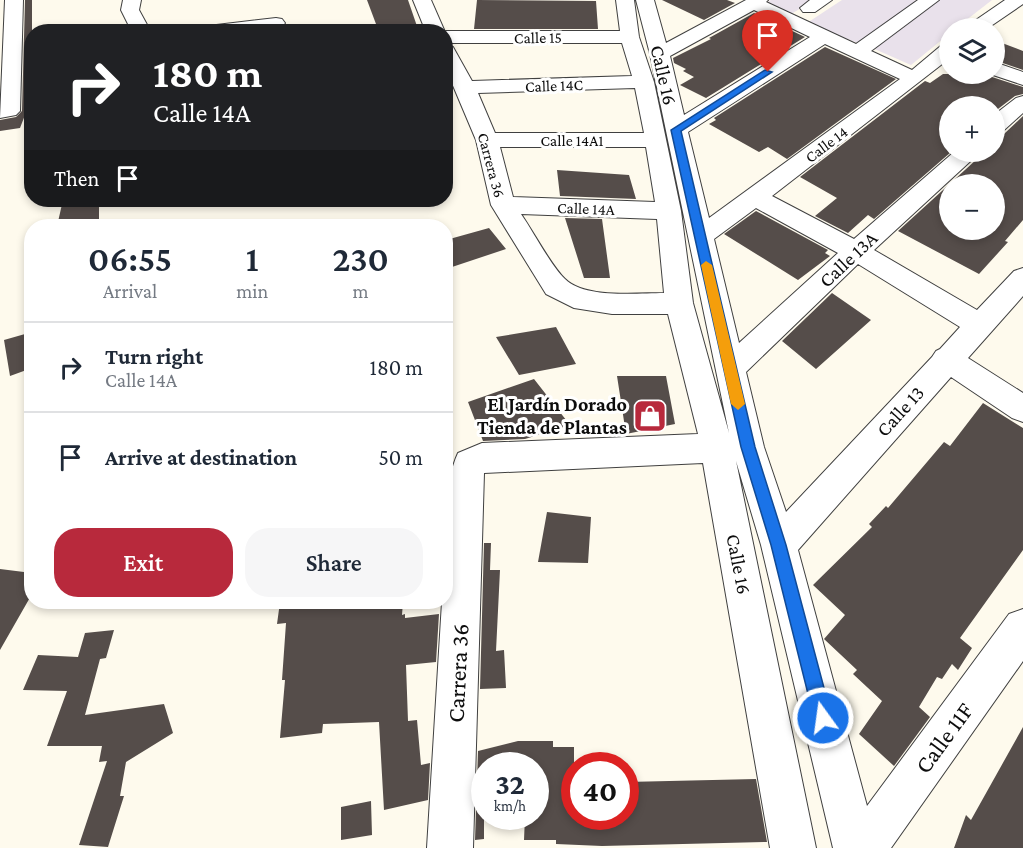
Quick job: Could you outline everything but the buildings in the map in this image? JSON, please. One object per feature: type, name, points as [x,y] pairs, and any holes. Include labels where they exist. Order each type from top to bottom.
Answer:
[{"type":"street","points":[[4,112],[6,26],[14,0]]},
{"type":"street","points":[[132,0],[130,10],[138,24]]},
{"type":"street","points":[[422,0],[432,24]]},
{"type":"street","name":"Calle 16","points":[[625,0],[630,37],[644,82],[666,135],[700,237],[730,369],[732,448],[793,848]]},
{"type":"street","name":"Calle 16","points":[[645,0],[660,54],[669,211],[679,303],[732,448],[779,545],[856,848]]},
{"type":"street","points":[[856,52],[930,0]]},
{"type":"street","points":[[660,54],[756,2],[823,37],[914,78]]},
{"type":"street","points":[[992,18],[1014,3]]},
{"type":"street","points":[[257,24],[276,21]]},
{"type":"street","name":"Calle 15","points":[[453,37],[630,37]]},
{"type":"street","points":[[666,135],[823,37]]},
{"type":"street","name":"Calle 14","points":[[700,237],[939,57]]},
{"type":"street","name":"Carrera 36","points":[[453,64],[487,140],[503,205],[556,287],[574,298],[612,304],[679,303]]},
{"type":"street","points":[[1005,72],[1023,79]]},
{"type":"street","name":"Calle 14C","points":[[465,87],[644,82]]},
{"type":"street","points":[[1005,118],[1023,102]]},
{"type":"street","name":"Calle 14A1","points":[[487,140],[666,135]]},
{"type":"street","name":"Calle 13A","points":[[730,369],[856,251],[956,162]]},
{"type":"street","points":[[755,197],[856,251],[979,325]]},
{"type":"street","name":"Calle 14A","points":[[503,205],[669,211]]},
{"type":"street","name":"Calle 13","points":[[779,545],[946,359],[1023,278]]},
{"type":"street","points":[[946,359],[1023,409]]},
{"type":"street","name":"Carrera 36","points":[[450,848],[466,477],[470,463],[482,458],[732,448]]},
{"type":"street","name":"Calle 11F","points":[[864,848],[1023,628]]},
{"type":"shaded area","points":[[771,0],[815,0],[791,14],[766,3]]},
{"type":"shaded area","points":[[842,0],[917,1],[860,44],[807,23]]},
{"type":"shaded area","points":[[937,0],[992,0],[969,18],[939,18],[939,42],[911,65],[870,47]]},
{"type":"slow traffic","points":[[706,265],[738,404]]},
{"type":"place","name":"El Jardín Dorado Tienda de Plantas","points":[[650,416]]},
{"type":"route","points":[[768,72],[676,130],[748,447],[779,545],[823,718]]}]
